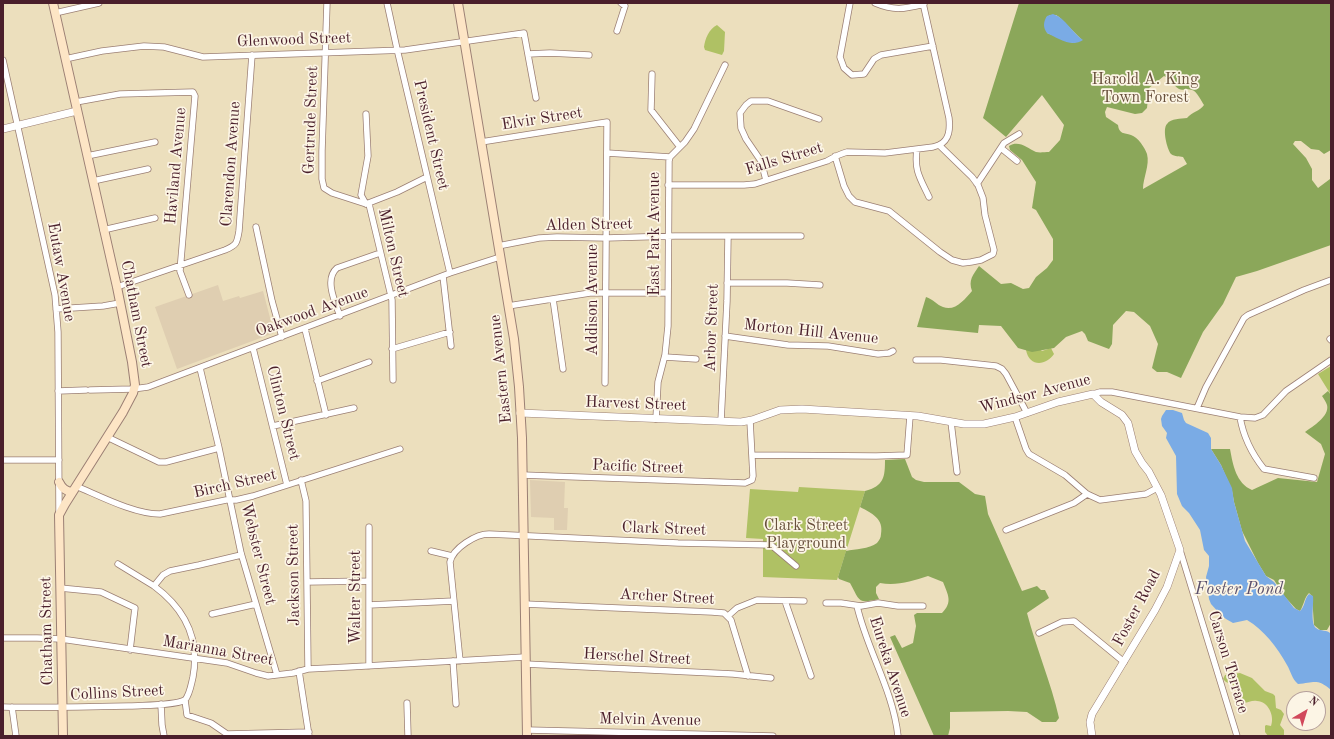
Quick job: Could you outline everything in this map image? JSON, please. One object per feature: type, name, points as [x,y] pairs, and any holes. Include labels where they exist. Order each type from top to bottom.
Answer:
[{"type":"main road","name":"Chatham Street","points":[[53,3],[117,287],[132,362],[135,385],[123,412],[59,515],[63,736]]},
{"type":"main road","name":"Eastern Avenue","points":[[458,3],[517,363],[522,474],[527,733]]},
{"type":"main road","points":[[59,482],[62,488],[68,491],[74,489]]},
{"type":"street","points":[[55,13],[99,3]]},
{"type":"street","name":"Gertrude Street","points":[[328,3],[322,184],[325,189],[332,193],[367,204]]},
{"type":"street","name":"President Street","points":[[388,3],[397,49],[450,273]]},
{"type":"street","points":[[618,31],[617,28],[625,6],[621,3]]},
{"type":"street","points":[[850,3],[841,48],[841,63],[852,75],[861,75],[866,72],[874,59],[881,55],[933,46]]},
{"type":"street","points":[[835,156],[844,186],[852,199],[859,203],[889,211],[952,260],[963,263],[981,260],[993,254],[994,250],[985,215],[983,198],[978,184],[939,145],[942,144],[948,135],[950,124],[947,104],[924,3],[900,9],[888,8],[875,3]]},
{"type":"street","name":"Glenwood Street","points":[[66,58],[102,51],[144,46],[164,47],[203,57],[397,49],[405,50],[524,33],[528,54]]},
{"type":"street","points":[[536,98],[528,54],[550,53],[589,55]]},
{"type":"street","name":"Clarendon Avenue","points":[[117,287],[232,247],[237,243],[252,55]]},
{"type":"street","name":"Eutaw Avenue","points":[[3,60],[53,283],[58,332],[59,515]]},
{"type":"street","name":"East Park Avenue","points":[[656,419],[658,382],[664,357],[668,326],[668,184],[670,157],[694,129],[725,65]]},
{"type":"street","points":[[652,74],[651,110],[680,147]]},
{"type":"street","name":"Haviland Avenue","points":[[76,102],[120,94],[195,93],[181,265]]},
{"type":"street","points":[[766,180],[761,161],[746,139],[741,128],[740,113],[746,105],[751,101],[768,102],[819,119]]},
{"type":"street","points":[[3,129],[77,110]]},
{"type":"street","name":"Milton Street","points":[[366,114],[368,156],[361,195],[367,204],[391,296],[393,380]]},
{"type":"street","name":"Elvir Street","points":[[481,142],[607,122]]},
{"type":"street","name":"Addison Avenue","points":[[605,383],[607,122]]},
{"type":"street","points":[[978,184],[1004,143],[1018,134]]},
{"type":"street","points":[[87,156],[155,142]]},
{"type":"street","name":"Falls Street","points":[[668,184],[755,184],[827,161],[835,156],[847,152],[878,153],[918,149],[939,145]]},
{"type":"street","points":[[1001,148],[1017,161]]},
{"type":"street","points":[[918,149],[916,164],[917,171],[929,197]]},
{"type":"street","points":[[607,153],[670,157]]},
{"type":"street","points":[[93,181],[148,169]]},
{"type":"street","points":[[367,204],[397,192],[427,176]]},
{"type":"street","points":[[104,230],[155,218]]},
{"type":"street","points":[[256,227],[272,301],[282,337]]},
{"type":"street","name":"Alden Street","points":[[498,246],[552,237],[606,238],[668,236],[801,236]]},
{"type":"street","name":"Arbor Street","points":[[721,421],[728,283],[728,236]]},
{"type":"street","points":[[340,316],[333,294],[332,274],[337,268],[380,252]]},
{"type":"street","name":"Oakwood Avenue","points":[[58,391],[133,390],[148,387],[340,316],[450,273],[500,257]]},
{"type":"street","points":[[181,265],[180,271],[189,295]]},
{"type":"street","points":[[443,276],[451,346]]},
{"type":"street","points":[[1197,408],[1206,387],[1244,318],[1304,290],[1331,280]]},
{"type":"street","points":[[728,283],[820,285]]},
{"type":"street","points":[[508,306],[553,298],[606,292],[668,293]]},
{"type":"street","points":[[553,298],[563,369]]},
{"type":"street","points":[[56,309],[103,306],[120,303]]},
{"type":"street","points":[[305,329],[326,415]]},
{"type":"street","points":[[392,349],[450,332]]},
{"type":"street","name":"Morton Hill Avenue","points":[[725,336],[788,345],[828,346],[878,354],[889,353],[892,351]]},
{"type":"street","name":"Clinton Street","points":[[254,348],[287,484]]},
{"type":"street","points":[[664,357],[696,359]]},
{"type":"street","points":[[916,360],[941,360],[996,366],[1002,369],[1006,374],[1027,413]]},
{"type":"street","name":"Windsor Avenue","points":[[750,421],[775,411],[802,409],[910,416],[964,424],[984,424],[1015,417],[1058,402],[1100,392],[1112,392],[1240,417],[1255,418],[1263,415],[1286,391],[1331,360]]},
{"type":"street","points":[[317,381],[369,362]]},
{"type":"street","name":"Webster Street","points":[[200,368],[220,448],[241,554],[277,675]]},
{"type":"street","points":[[1093,394],[1101,402],[1114,409],[1130,426],[1132,442],[1137,456],[1149,472],[1157,488],[1180,550]]},
{"type":"street","points":[[272,426],[354,408]]},
{"type":"street","name":"Harvest Street","points":[[520,413],[741,422],[750,421]]},
{"type":"street","points":[[750,421],[752,455],[876,456],[907,455],[910,416]]},
{"type":"street","points":[[1015,417],[1029,454],[1066,475],[1087,494],[1100,500],[1106,500],[1146,494],[1157,488]]},
{"type":"street","points":[[1240,417],[1254,457],[1264,469],[1314,478]]},
{"type":"street","points":[[951,422],[957,472]]},
{"type":"street","points":[[107,437],[159,462],[166,462],[220,448]]},
{"type":"street","name":"Birch Street","points":[[74,489],[121,505],[152,514],[160,514],[226,500],[253,496],[287,484],[400,450]]},
{"type":"street","name":"Pacific Street","points":[[522,474],[745,484],[752,480],[753,476],[752,455]]},
{"type":"street","points":[[3,460],[59,460]]},
{"type":"street","name":"Jackson Street","points":[[301,480],[306,501],[308,669]]},
{"type":"street","points":[[1006,530],[1074,503],[1087,494]]},
{"type":"street","name":"Walter Street","points":[[368,527],[369,666]]},
{"type":"street","name":"Clark Street","points":[[452,556],[464,544],[477,536],[489,534],[678,543],[771,545],[796,566]]},
{"type":"street","name":"Foster Road","points":[[1092,736],[1090,722],[1092,714],[1157,606],[1167,587],[1180,550]]},
{"type":"street","name":"Carson Terrace","points":[[1180,550],[1238,736]]},
{"type":"street","points":[[431,551],[452,556],[450,568],[460,661]]},
{"type":"street","points":[[154,586],[163,575],[170,571],[241,554]]},
{"type":"street","points":[[118,564],[154,586],[174,604],[185,621],[192,638],[196,658],[190,689],[185,700],[187,715],[211,723],[227,735],[309,734],[299,671]]},
{"type":"street","points":[[307,582],[369,581]]},
{"type":"street","points":[[60,588],[101,592],[135,608],[130,650]]},
{"type":"street","name":"Archer Street","points":[[524,604],[712,612],[724,613],[728,616],[737,608],[757,600],[804,601]]},
{"type":"street","points":[[369,606],[454,601]]},
{"type":"street","points":[[785,601],[811,676]]},
{"type":"street","points":[[826,603],[841,603],[857,606],[878,603],[898,606],[923,606]]},
{"type":"street","points":[[212,614],[256,604]]},
{"type":"street","name":"Eureka Avenue","points":[[857,606],[864,633],[892,705],[898,736]]},
{"type":"street","points":[[728,616],[731,620],[748,676]]},
{"type":"street","points":[[1040,633],[1062,622],[1074,622],[1124,662]]},
{"type":"street","name":"Marianna Street","points":[[3,638],[61,639],[130,650],[196,658],[233,664],[262,675],[277,675],[308,669],[453,661],[525,661]]},
{"type":"street","points":[[453,661],[456,704]]},
{"type":"street","name":"Herschel Street","points":[[525,661],[771,678]]},
{"type":"street","name":"Collins Street","points":[[3,707],[63,708],[161,704],[175,703],[185,700]]},
{"type":"street","points":[[407,702],[408,736]]},
{"type":"street","points":[[161,704],[164,736]]},
{"type":"street","points":[[12,707],[16,736]]},
{"type":"street","name":"Melvin Avenue","points":[[527,733],[773,736]]},
{"type":"shaded area","points":[[218,285],[223,301],[239,296],[240,298],[263,291],[274,333],[177,369],[155,307]]},
{"type":"shaded area","points":[[530,480],[565,482],[564,508],[568,508],[567,530],[554,530],[554,518],[531,517]]},
{"type":"green space","name":"Harold A. King Town Forest","points":[[1019,3],[1331,3],[1331,150],[1324,154],[1319,150],[1311,149],[1301,141],[1295,141],[1293,144],[1306,158],[1312,169],[1312,180],[1318,188],[1330,179],[1331,245],[1236,277],[1223,304],[1203,332],[1181,378],[1167,372],[1157,372],[1152,368],[1158,344],[1150,326],[1134,312],[1126,311],[1113,325],[1112,344],[1109,349],[1088,341],[1082,331],[1066,337],[1054,348],[1032,352],[1018,348],[1001,326],[979,325],[978,333],[917,327],[926,297],[943,307],[952,308],[956,306],[972,291],[971,281],[979,266],[1001,284],[1011,283],[1023,289],[1029,288],[1036,277],[1047,268],[1053,260],[1053,239],[1036,210],[1032,208],[1036,182],[1022,160],[1010,150],[1009,146],[1013,144],[1020,144],[1036,152],[1049,152],[1060,140],[1064,125],[1042,95],[1006,137],[983,118]],"holes":[[[1050,15],[1056,15],[1059,17],[1082,40],[1073,43],[1047,33],[1046,18]],[[1164,76],[1179,89],[1190,89],[1194,91],[1204,105],[1187,118],[1176,119],[1169,122],[1165,130],[1169,151],[1174,156],[1183,157],[1187,164],[1143,189],[1148,163],[1147,154],[1141,143],[1134,136],[1121,132],[1118,125],[1106,117],[1105,112],[1107,107],[1135,114],[1142,113],[1147,108],[1149,88]]]},
{"type":"green space","points":[[717,25],[725,32],[724,51],[722,55],[705,50],[704,47],[708,34]]},
{"type":"green space","points":[[1038,348],[1042,351],[1051,348],[1054,354],[1047,361],[1038,363],[1034,362],[1028,356],[1026,350]]},
{"type":"green space","points":[[1331,366],[1331,395],[1318,374]]},
{"type":"green space","points":[[1328,391],[1331,395],[1331,623],[1327,630],[1320,630],[1314,625],[1312,596],[1309,593],[1300,611],[1296,609],[1285,597],[1274,580],[1266,576],[1258,563],[1242,531],[1232,491],[1221,465],[1211,449],[1230,449],[1236,473],[1242,483],[1252,490],[1278,478],[1317,482],[1325,454],[1321,444],[1305,432],[1320,421],[1326,413],[1327,405],[1322,396]]},
{"type":"green space","points":[[905,459],[912,477],[916,480],[924,482],[959,482],[975,494],[985,496],[988,514],[1022,591],[1037,586],[1041,590],[1045,590],[1049,598],[1027,613],[1056,705],[1059,718],[1056,722],[1042,722],[1027,712],[950,712],[950,728],[948,736],[934,736],[890,637],[895,635],[902,648],[913,643],[916,626],[914,615],[917,613],[942,613],[948,605],[948,595],[943,582],[928,576],[898,583],[880,583],[876,587],[876,593],[879,599],[863,601],[860,600],[850,583],[839,579],[838,577],[846,551],[866,548],[874,545],[881,537],[881,524],[879,520],[873,514],[860,507],[865,491],[876,486],[882,480],[885,471],[885,460]]},
{"type":"green space","name":"Clark Street Playground","points":[[799,487],[865,491],[837,580],[763,577],[763,539],[746,538],[750,489],[798,492]]},
{"type":"green space","points":[[1240,673],[1252,678],[1265,691],[1275,696],[1276,708],[1281,710],[1284,714],[1280,725],[1284,730],[1284,736],[1268,736],[1265,732],[1265,726],[1271,726],[1272,718],[1270,710],[1267,706],[1257,701],[1244,703],[1241,699],[1242,695],[1237,693],[1239,687],[1226,682],[1223,679],[1225,675]]},
{"type":"water","points":[[1053,14],[1062,19],[1083,40],[1069,43],[1047,33],[1044,23],[1047,16]]},
{"type":"water","name":"Foster Pond","points":[[1166,410],[1173,410],[1182,413],[1186,423],[1208,433],[1211,438],[1211,449],[1221,465],[1232,488],[1234,502],[1245,541],[1266,576],[1274,582],[1294,608],[1300,611],[1309,594],[1313,596],[1314,626],[1331,634],[1331,690],[1322,684],[1315,682],[1298,684],[1293,678],[1279,652],[1259,629],[1247,620],[1233,623],[1220,614],[1211,604],[1206,577],[1209,566],[1209,556],[1204,550],[1200,530],[1189,513],[1182,506],[1177,494],[1176,456],[1166,438],[1167,433],[1162,426],[1161,419]]}]
